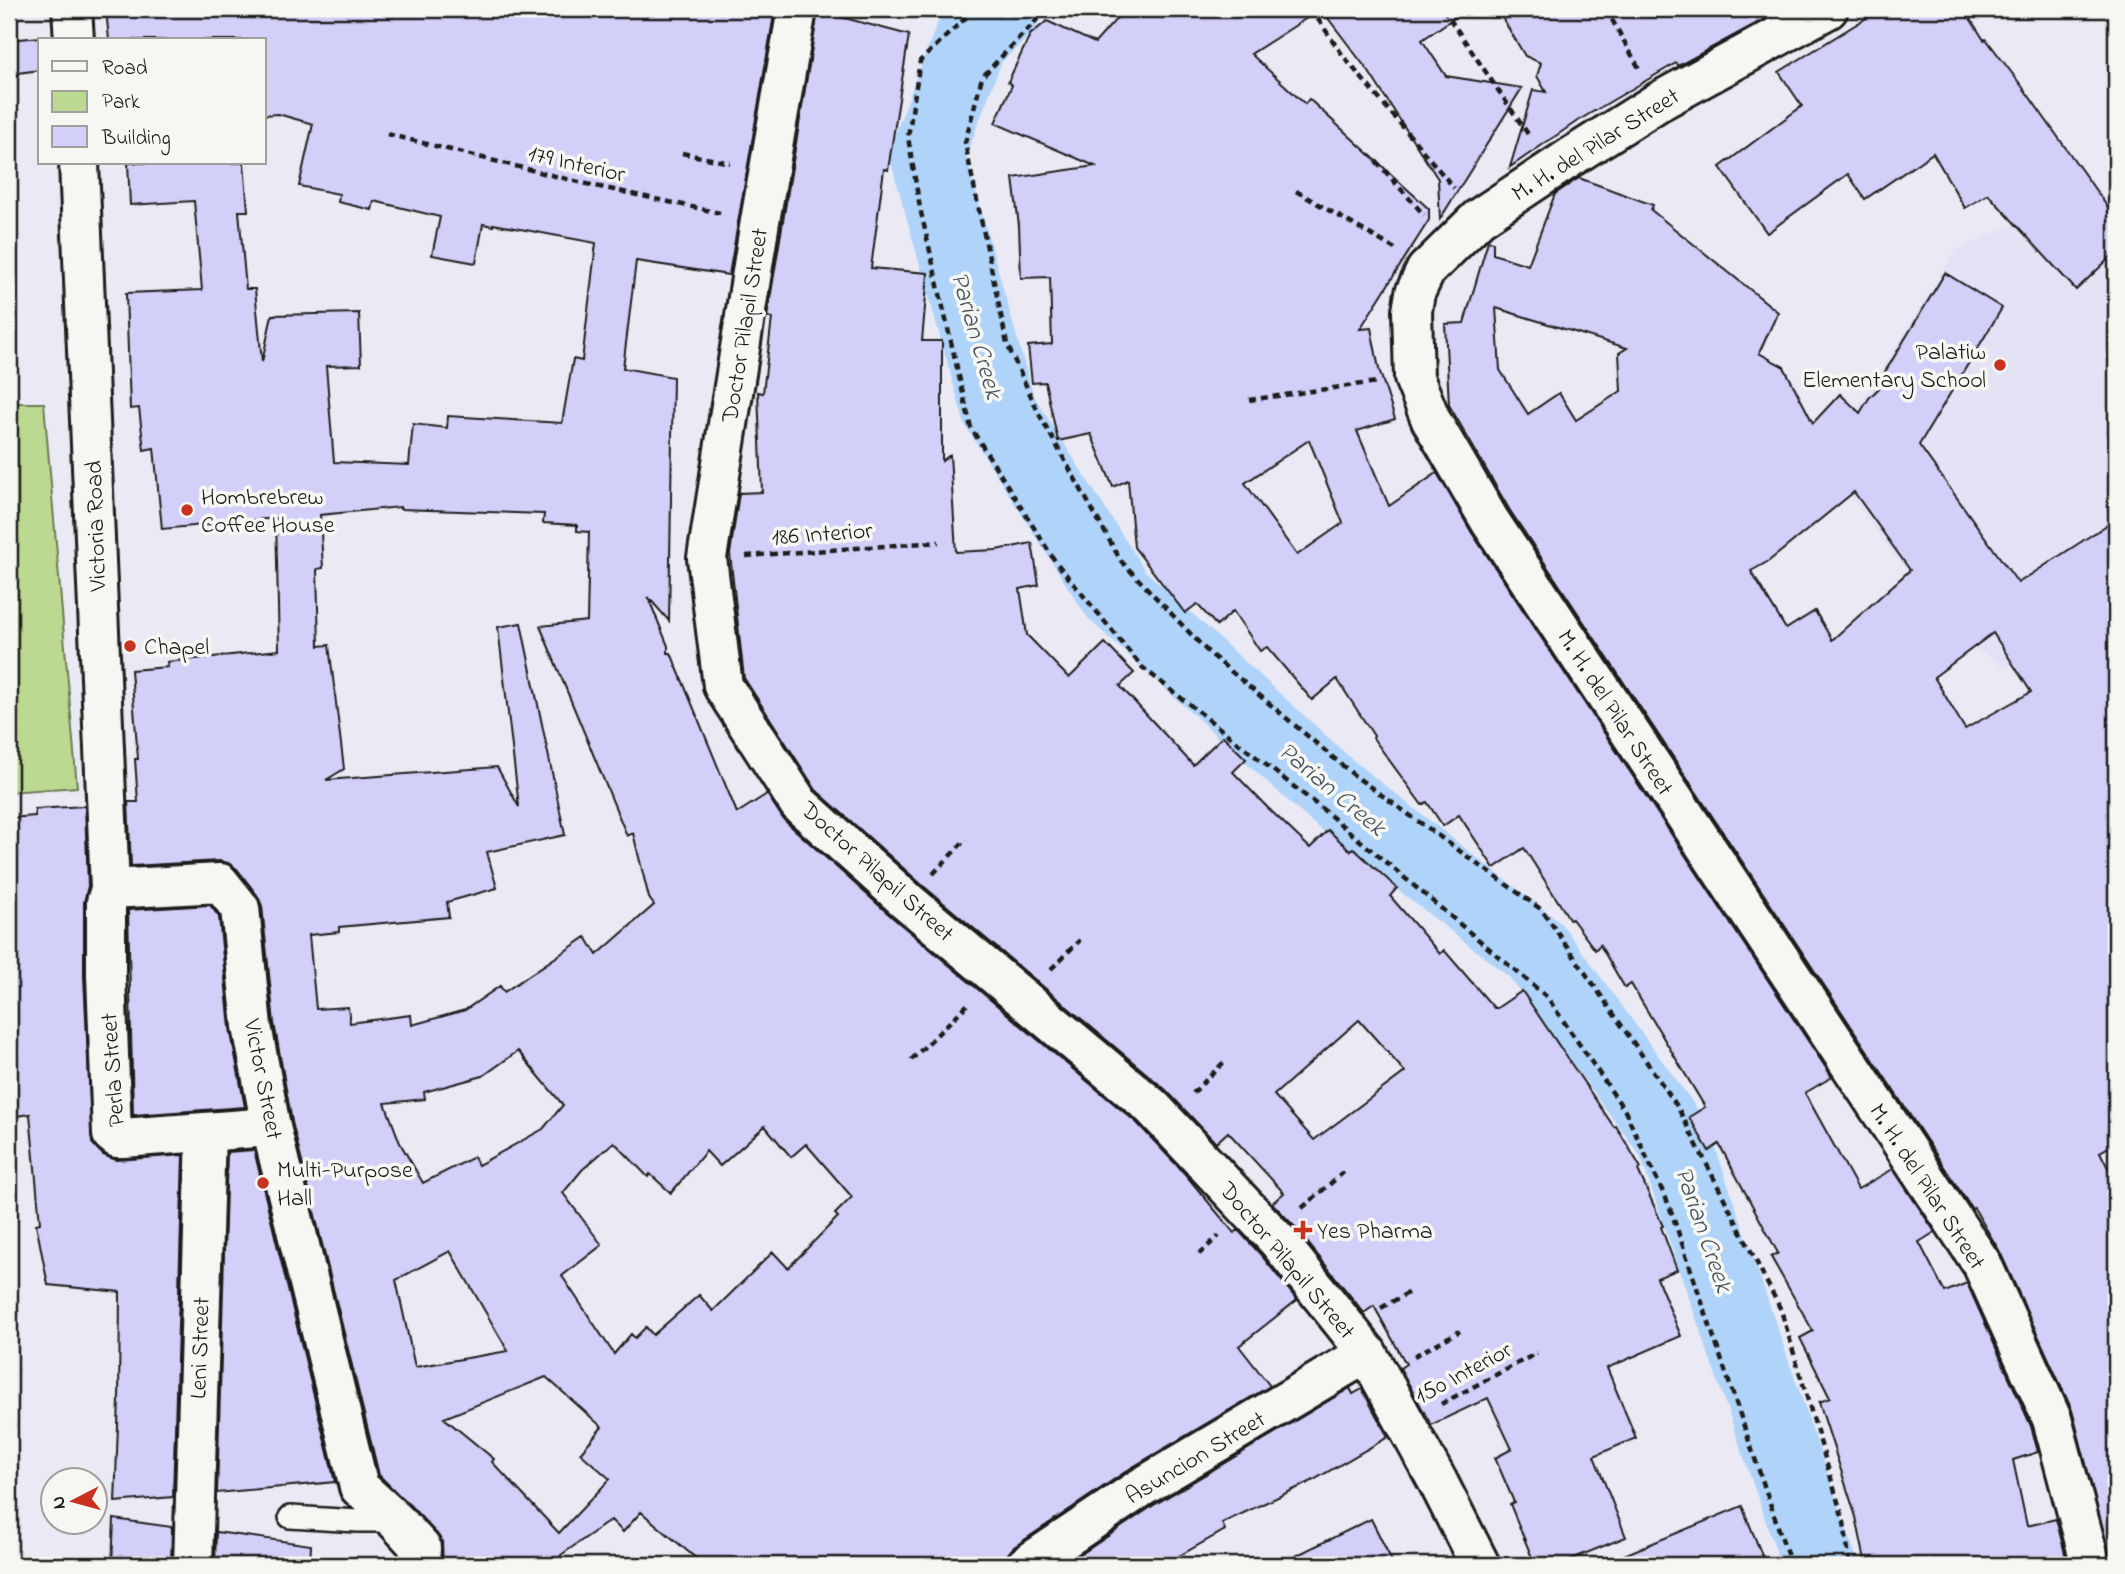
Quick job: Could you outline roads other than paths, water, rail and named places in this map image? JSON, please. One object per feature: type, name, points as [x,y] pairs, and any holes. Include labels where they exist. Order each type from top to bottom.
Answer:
[{"type":"street","points":[[72,9],[74,38]]},
{"type":"street","name":"Doctor Pilapil Street","points":[[797,9],[760,221],[707,558],[723,686],[799,804],[907,901],[1152,1107],[1272,1233],[1373,1364],[1479,1565]]},
{"type":"street","name":"M. H. del Pilar Street","points":[[1828,9],[1658,102],[1479,218],[1440,256],[1415,293],[1412,311],[1414,377],[1431,420],[1490,521],[1982,1264],[2052,1419],[2091,1565]]},
{"type":"street","name":"Victoria Road","points":[[79,164],[110,889]]},
{"type":"street","name":"Victor Street","points":[[110,889],[219,883],[240,908],[252,1026],[271,1127],[359,1487],[421,1548],[420,1565]]},
{"type":"street","name":"Perla Street","points":[[110,889],[106,902],[106,963],[112,1134],[117,1138],[124,1138],[271,1127]]},
{"type":"street","name":"Leni Street","points":[[193,1565],[206,1132]]},
{"type":"street","name":"Asuncion Street","points":[[1026,1565],[1142,1487],[1373,1364]]},
{"type":"lane","points":[[290,1517],[396,1521]]},
{"type":"waterway","name":"Parian Creek","points":[[1004,9],[970,41],[927,154],[999,410],[1116,594],[1332,791],[1535,950],[1673,1138],[1820,1565]]},
{"type":"place","name":"Palatiw Elementary School","points":[[2000,365]]},
{"type":"place","name":"Hombrebrew Coffee House","points":[[187,510]]},
{"type":"place","name":"Chapel","points":[[130,646]]},
{"type":"place","name":"Multi-Purpose Hall","points":[[263,1183]]},
{"type":"place","name":"Yes Pharma","points":[[1303,1230]]}]
